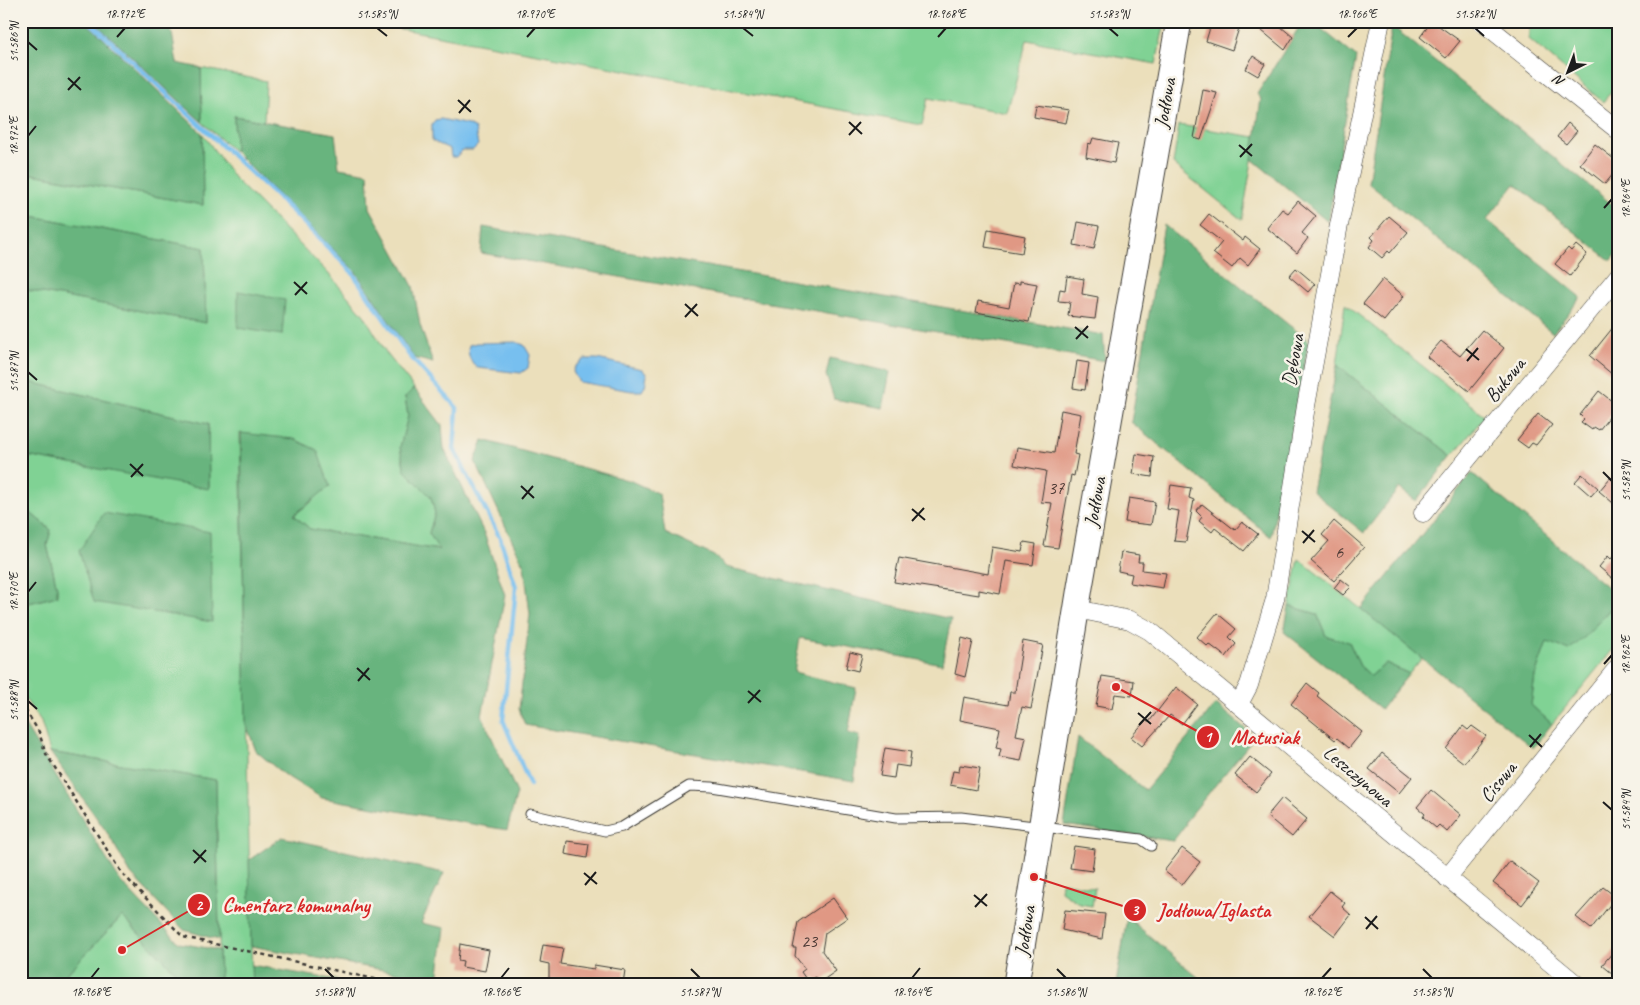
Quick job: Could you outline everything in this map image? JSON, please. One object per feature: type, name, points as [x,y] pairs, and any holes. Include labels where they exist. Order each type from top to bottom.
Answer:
[{"type":"street","name":"Jodłowa","points":[[1016,984],[1043,828],[1077,609],[1179,21]]},
{"type":"street","name":"Dębowa","points":[[1239,704],[1249,686],[1275,599],[1306,406],[1338,230],[1381,21]]},
{"type":"street","points":[[1481,21],[1504,28],[1619,131]]},
{"type":"street","name":"Bukowa","points":[[1423,513],[1619,275]]},
{"type":"street","name":"Leszczynowa","points":[[1077,609],[1130,620],[1143,627],[1239,704],[1576,984]]},
{"type":"street","name":"Cisowa","points":[[1448,878],[1619,666]]},
{"type":"lane","points":[[530,814],[605,830],[622,827],[689,786],[712,787],[896,818],[962,817],[1141,839],[1151,846]]},
{"type":"path","points":[[21,703],[40,732],[45,752],[121,872],[182,937],[397,984]]},
{"type":"green space","points":[[21,21],[85,21],[202,133],[203,205],[21,172]]},
{"type":"green space","points":[[93,21],[164,21],[172,33],[177,63],[201,68],[202,122]]},
{"type":"green space","points":[[358,21],[1165,21],[1156,64],[1027,40],[1007,113],[928,98],[922,125]]},
{"type":"green space","points":[[1303,21],[1312,21],[1356,57],[1328,222],[1252,159],[1261,99],[1257,94]]},
{"type":"green space","points":[[1529,21],[1598,21],[1619,38],[1619,82],[1603,102],[1529,39]]},
{"type":"green space","points":[[1392,26],[1619,210],[1619,251],[1611,261],[1515,184],[1487,220],[1581,297],[1553,333],[1368,183]]},
{"type":"green space","points":[[201,68],[266,81],[264,121],[234,116],[235,152],[202,122]]},
{"type":"green space","points":[[234,116],[335,134],[339,168],[368,173],[370,208],[413,286],[420,325],[433,363],[414,358],[355,271],[235,152]]},
{"type":"green space","points":[[1179,125],[1256,137],[1242,220],[1173,164]]},
{"type":"green space","points":[[202,133],[235,179],[326,271],[364,315],[387,354],[414,388],[405,397],[408,416],[400,447],[405,471],[431,497],[435,513],[429,533],[440,550],[310,529],[294,515],[314,500],[240,433],[252,984],[220,984],[216,780],[50,752],[41,722],[21,693],[21,605],[57,596],[57,588],[47,545],[51,530],[21,505],[21,455],[209,488],[208,424],[21,380],[21,289],[206,323],[204,248],[21,214],[21,172],[203,205]]},
{"type":"green space","points":[[21,214],[204,248],[206,323],[21,289]]},
{"type":"green space","points":[[1164,225],[1309,341],[1271,537],[1131,422]]},
{"type":"green space","points":[[483,227],[1103,335],[1105,361],[481,253]]},
{"type":"green space","points":[[238,291],[285,300],[282,335],[238,328]]},
{"type":"green space","points":[[1345,304],[1485,416],[1452,456],[1337,365]]},
{"type":"green space","points":[[830,358],[890,372],[883,408],[834,399],[826,375]]},
{"type":"green space","points":[[1337,365],[1452,456],[1416,501],[1399,488],[1364,533],[1312,491]]},
{"type":"green space","points":[[21,380],[208,424],[209,489],[21,455]]},
{"type":"green space","points":[[414,388],[442,425],[444,449],[484,533],[505,595],[482,716],[517,793],[507,830],[322,798],[283,774],[256,751],[246,724],[241,433],[294,439],[317,450],[330,486],[294,515],[310,529],[439,550],[429,533],[435,513],[431,497],[405,471],[400,447],[408,416],[405,397]]},
{"type":"green space","points":[[483,440],[631,481],[659,494],[665,533],[714,556],[726,567],[951,619],[942,664],[800,638],[794,672],[856,688],[848,733],[860,736],[854,781],[525,725],[519,709],[530,614],[524,566],[475,461]]},
{"type":"green space","points":[[1472,473],[1619,597],[1619,617],[1610,609],[1585,637],[1569,650],[1547,642],[1535,676],[1531,705],[1552,724],[1533,748],[1361,609]]},
{"type":"green space","points":[[21,505],[51,530],[47,545],[57,588],[57,596],[21,605]]},
{"type":"green space","points":[[104,513],[210,532],[212,622],[94,602],[79,551]]},
{"type":"green space","points":[[1299,559],[1422,658],[1409,674],[1386,663],[1371,676],[1360,666],[1349,642],[1326,636],[1317,614],[1289,606]]},
{"type":"green space","points":[[1289,606],[1317,614],[1326,636],[1349,642],[1360,666],[1371,676],[1386,663],[1409,674],[1381,709],[1284,632]]},
{"type":"green space","points":[[1610,609],[1619,617],[1619,642],[1552,724],[1531,705],[1535,676],[1547,642],[1585,637]]},
{"type":"green space","points":[[1216,704],[1255,737],[1185,822],[1186,824],[1173,841],[1064,825],[1078,737],[1145,790]]},
{"type":"green space","points":[[21,719],[120,881],[179,943],[219,950],[220,984],[187,984],[122,916],[57,984],[21,984]]},
{"type":"green space","points":[[50,752],[216,780],[219,940],[184,930],[131,874],[108,834]]},
{"type":"green space","points":[[282,837],[444,873],[421,923],[445,928],[438,980],[251,946],[249,860]]},
{"type":"green space","points":[[1062,882],[1095,888],[1092,906],[1080,904],[1061,891]]},
{"type":"green space","points":[[122,916],[187,984],[57,984]]},
{"type":"green space","points":[[1127,917],[1206,984],[1116,984]]},
{"type":"green space","points":[[251,965],[359,984],[252,984]]},
{"type":"water","points":[[441,119],[468,125],[475,129],[478,145],[473,150],[463,150],[456,157],[451,157],[450,149],[432,141],[432,125],[435,120]]},
{"type":"water","points":[[516,342],[524,345],[530,355],[528,368],[521,373],[478,368],[473,363],[468,352],[469,345],[476,343]]},
{"type":"water","points":[[585,359],[597,359],[642,369],[647,375],[645,386],[642,391],[632,391],[579,382],[573,372],[575,367]]},
{"type":"building","points":[[1212,21],[1227,21],[1226,24],[1239,28],[1232,50],[1206,41]]},
{"type":"building","points":[[1250,21],[1274,21],[1293,37],[1285,50]]},
{"type":"building","points":[[1432,21],[1460,41],[1446,58],[1420,37]]},
{"type":"building","points":[[1253,56],[1265,64],[1258,76],[1246,69]]},
{"type":"building","points":[[1203,90],[1217,93],[1201,140],[1194,138]]},
{"type":"building","points":[[1036,105],[1069,110],[1066,123],[1034,117]]},
{"type":"building","points":[[1568,123],[1577,131],[1566,144],[1557,137]]},
{"type":"building","points":[[1093,138],[1118,143],[1114,163],[1086,157],[1088,143],[1091,144]]},
{"type":"building","points":[[1595,144],[1619,163],[1619,167],[1605,184],[1580,164]]},
{"type":"building","points":[[1298,201],[1316,216],[1302,233],[1308,238],[1297,253],[1267,228],[1282,209],[1288,213]]},
{"type":"building","points":[[1209,214],[1243,241],[1245,237],[1260,249],[1248,265],[1240,258],[1232,268],[1213,253],[1222,242],[1200,225]]},
{"type":"building","points":[[1389,216],[1408,232],[1390,253],[1388,251],[1382,258],[1369,247],[1374,240],[1371,237]]},
{"type":"building","points":[[1078,222],[1099,226],[1094,249],[1074,245]]},
{"type":"building","points":[[988,229],[1025,236],[1022,253],[985,247]]},
{"type":"building","points":[[1576,245],[1587,254],[1570,276],[1555,264],[1568,248],[1571,251]]},
{"type":"building","points":[[1296,268],[1315,284],[1308,292],[1289,276]]},
{"type":"building","points":[[1067,276],[1084,279],[1082,294],[1098,297],[1095,319],[1068,316],[1070,302],[1058,301],[1060,289],[1065,290]]},
{"type":"building","points":[[1383,279],[1404,296],[1384,321],[1363,304]]},
{"type":"building","points":[[1020,281],[1037,284],[1029,322],[976,312],[978,301],[1009,307],[1014,283],[1020,284]]},
{"type":"building","points":[[1619,320],[1619,368],[1613,375],[1590,356]]},
{"type":"building","points":[[1482,330],[1504,348],[1469,391],[1427,357],[1441,341],[1460,356]]},
{"type":"building","points":[[1077,361],[1089,363],[1085,390],[1073,388]]},
{"type":"building","points":[[1599,391],[1618,406],[1599,430],[1594,427],[1592,430],[1581,422],[1584,419],[1580,415]]},
{"type":"building","points":[[1061,410],[1081,414],[1074,454],[1078,455],[1074,476],[1071,475],[1058,548],[1044,546],[1052,503],[1041,502],[1046,471],[1014,465],[1017,447],[1054,453]]},
{"type":"building","points":[[1538,414],[1552,425],[1536,445],[1532,443],[1528,448],[1517,440]]},
{"type":"building","points":[[1136,454],[1154,457],[1152,477],[1133,474]]},
{"type":"building","points":[[1582,474],[1598,488],[1591,496],[1575,482]]},
{"type":"building","points":[[1610,478],[1619,486],[1619,508],[1599,491]]},
{"type":"building","points":[[1171,485],[1191,488],[1189,498],[1194,500],[1186,542],[1174,541],[1179,511],[1167,509]]},
{"type":"building","points":[[1129,498],[1155,502],[1151,525],[1125,522]]},
{"type":"building","points":[[1202,504],[1235,530],[1242,522],[1258,534],[1244,551],[1215,528],[1212,532],[1199,521],[1202,517],[1196,511]]},
{"type":"building","points":[[1334,521],[1364,547],[1334,581],[1311,561],[1329,541],[1322,535]]},
{"type":"building","points":[[1024,542],[1036,544],[1033,565],[1006,561],[1000,594],[979,590],[979,595],[894,582],[899,558],[988,574],[992,547],[1022,552]]},
{"type":"building","points":[[1619,550],[1619,584],[1599,567],[1608,556],[1611,559]]},
{"type":"building","points":[[1121,552],[1139,555],[1138,562],[1143,562],[1142,570],[1166,573],[1163,588],[1130,583],[1132,574],[1118,571]]},
{"type":"building","points":[[1341,579],[1351,587],[1343,595],[1334,588]]},
{"type":"building","points":[[1217,613],[1236,629],[1229,637],[1236,644],[1226,657],[1209,644],[1207,646],[1197,637]]},
{"type":"building","points":[[962,638],[973,641],[965,677],[955,674]]},
{"type":"building","points":[[1023,641],[1043,645],[1031,709],[1022,707],[1016,735],[1026,737],[1021,761],[999,757],[1001,749],[996,748],[1000,728],[960,720],[964,697],[1008,705],[1010,692],[1015,692]]},
{"type":"building","points":[[850,652],[862,655],[858,671],[846,668]]},
{"type":"building","points":[[1102,676],[1134,681],[1132,696],[1115,694],[1112,709],[1096,706]]},
{"type":"building","points":[[1307,683],[1319,693],[1317,696],[1362,732],[1349,748],[1337,738],[1335,740],[1291,704]]},
{"type":"building","points":[[1176,687],[1197,704],[1182,724],[1170,715],[1142,746],[1131,737],[1146,720],[1149,722]]},
{"type":"building","points":[[1463,726],[1468,730],[1472,726],[1486,736],[1464,763],[1446,749]]},
{"type":"building","points":[[885,748],[911,752],[909,767],[896,765],[894,778],[880,776]]},
{"type":"building","points":[[1382,753],[1412,777],[1399,793],[1369,769]]},
{"type":"building","points":[[1250,757],[1271,774],[1256,792],[1235,775]]},
{"type":"building","points":[[960,765],[980,768],[976,790],[950,785],[953,771],[959,772]]},
{"type":"building","points":[[1431,790],[1461,815],[1447,832],[1439,825],[1436,828],[1423,817],[1425,814],[1417,807]]},
{"type":"building","points":[[1282,798],[1307,819],[1292,837],[1267,816]]},
{"type":"building","points":[[567,841],[589,844],[587,858],[565,854]]},
{"type":"building","points":[[1074,846],[1095,849],[1092,871],[1070,868]]},
{"type":"building","points":[[1182,848],[1200,862],[1182,885],[1164,871]]},
{"type":"building","points":[[1510,861],[1539,883],[1522,905],[1493,883]]},
{"type":"building","points":[[1603,887],[1616,897],[1591,929],[1576,917]]},
{"type":"building","points":[[1330,891],[1345,903],[1342,907],[1351,915],[1335,936],[1309,916]]},
{"type":"building","points":[[833,898],[847,918],[825,933],[822,951],[836,971],[819,983],[815,977],[808,982],[801,972],[805,969],[795,956],[796,948],[793,948],[798,922]]},
{"type":"building","points":[[1065,910],[1105,914],[1102,939],[1062,930]]},
{"type":"building","points":[[460,944],[489,950],[485,971],[462,967],[463,961],[458,960]]},
{"type":"building","points":[[543,945],[563,948],[560,964],[594,969],[594,965],[625,970],[623,984],[549,982],[549,964],[540,962]]},
{"type":"building","points":[[1619,945],[1619,979],[1602,965]]},
{"type":"waterway","points":[[89,21],[292,211],[352,272],[409,355],[457,408],[454,449],[500,538],[516,587],[503,720],[530,785]]},
{"type":"place","name":"Matusiak","points":[[1116,687]]},
{"type":"place","name":"Jodłowa/Iglasta","points":[[1034,877]]},
{"type":"place","name":"Cmentarz komunalny","points":[[122,950]]}]
